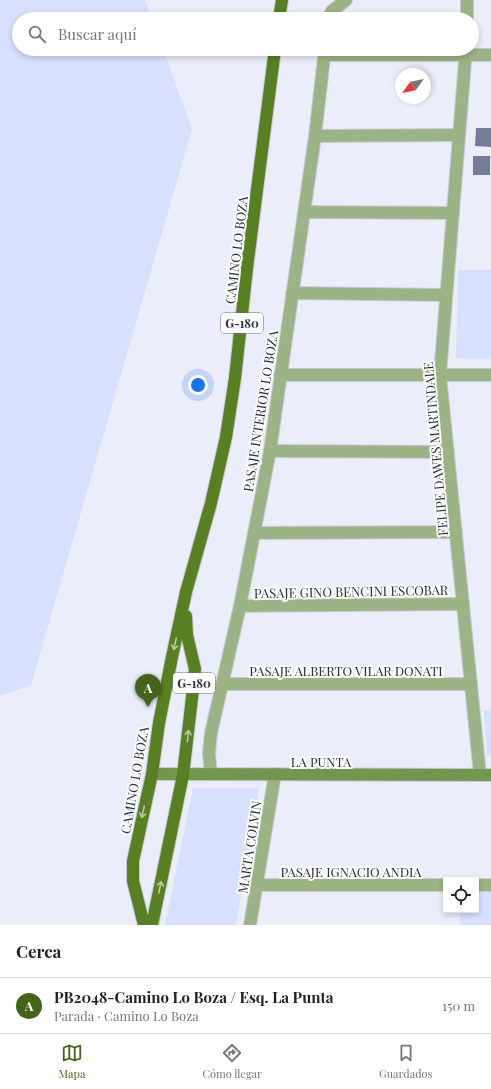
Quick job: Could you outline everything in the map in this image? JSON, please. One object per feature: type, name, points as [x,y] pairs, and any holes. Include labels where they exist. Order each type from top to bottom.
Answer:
[{"type":"main road","points":[[280,12],[282,0]]},
{"type":"main road","name":"CAMINO LO BOZA","points":[[144,925],[134,888],[132,870],[152,774],[159,723],[186,592],[219,470],[231,407],[274,56]]},
{"type":"main road","name":"CAMINO LO BOZA","points":[[152,925],[183,775],[195,669],[187,635],[186,592]]},
{"type":"street","points":[[332,12],[346,0]]},
{"type":"street","points":[[467,0],[467,12]]},
{"type":"street","points":[[479,54],[491,55]]},
{"type":"street","name":"PASAJE INTERIOR LO BOZA","points":[[211,774],[209,743],[240,606],[270,451],[315,136],[324,56]]},
{"type":"street","name":"FELIPE DAWES MARTINDALE","points":[[466,56],[440,375],[470,684],[485,775]]},
{"type":"street","points":[[315,136],[460,136]]},
{"type":"street","points":[[304,212],[453,213]]},
{"type":"street","points":[[292,292],[446,295]]},
{"type":"street","points":[[280,375],[491,375]]},
{"type":"street","points":[[270,451],[448,452]]},
{"type":"street","points":[[254,533],[456,532]]},
{"type":"street","name":"PASAJE GINO BENCINI ESCOBAR","points":[[240,606],[463,604]]},
{"type":"street","name":"PASAJE ALBERTO VILAR DONATI","points":[[222,684],[470,684]]},
{"type":"street","name":"LA PUNTA","points":[[152,774],[485,775]]},
{"type":"street","name":"MARTA COLVIN","points":[[250,925],[275,774]]},
{"type":"street","name":"PASAJE IGNACIO ANDIA","points":[[256,885],[443,885]]},
{"type":"street","points":[[479,885],[491,885]]},
{"type":"shaded area","points":[[0,0],[145,0],[149,12],[12,12],[12,56],[166,56],[192,129],[31,685],[0,696]]},
{"type":"shaded area","points":[[458,270],[491,270],[491,359],[456,358]]},
{"type":"shaded area","points":[[491,710],[491,755],[487,755],[484,711]]},
{"type":"shaded area","points":[[193,788],[259,788],[236,925],[165,925]]},
{"type":"shaded area","points":[[479,888],[491,888],[491,925],[460,925],[460,913],[479,913]]},
{"type":"building","points":[[476,128],[491,128],[491,147],[475,146]]},
{"type":"building","points":[[473,156],[490,156],[490,175],[473,175]]},
{"type":"place","name":"PB2048-Camino Lo Boza / Esq. La Punta","points":[[148,707]]}]
